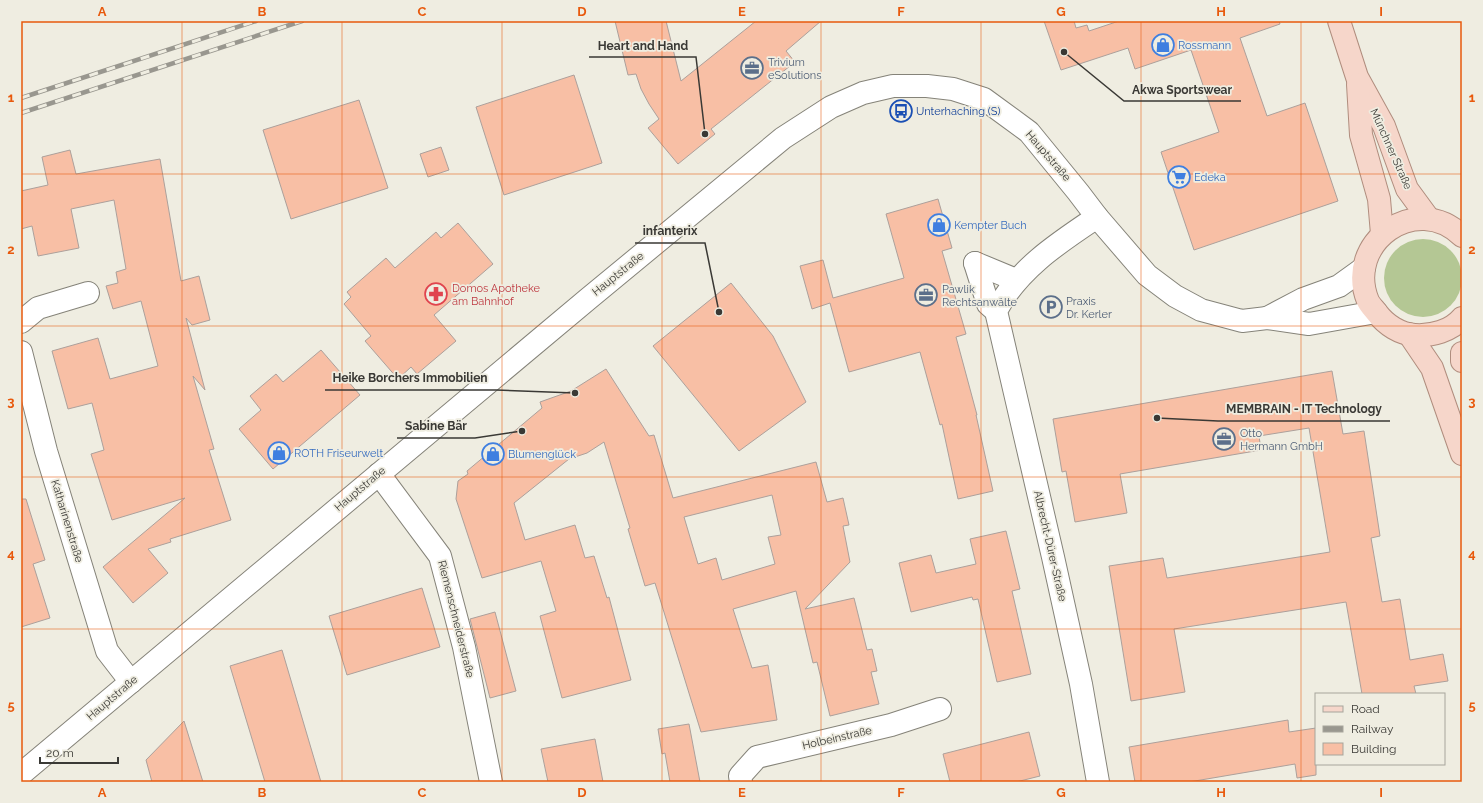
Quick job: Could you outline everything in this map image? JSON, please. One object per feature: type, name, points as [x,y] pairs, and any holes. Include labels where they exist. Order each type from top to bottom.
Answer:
[{"type":"main road","name":"Münchner Straße","points":[[1340,21],[1357,77],[1384,126],[1407,189],[1429,219]]},
{"type":"main road","name":"Münchner Straße","points":[[1357,77],[1361,135],[1379,199],[1382,234]]},
{"type":"main road","points":[[1462,236],[1444,223],[1429,219],[1412,220],[1396,225],[1382,234],[1370,250],[1364,268],[1364,286],[1369,302],[1383,321],[1392,328],[1409,334],[1426,335],[1444,331],[1459,322],[1462,318]]},
{"type":"main road","points":[[1409,334],[1432,368],[1462,454]]},
{"type":"main road","points":[[1462,353],[1462,361]]},
{"type":"street","name":"Hauptstraße","points":[[21,774],[588,299],[783,138],[831,107],[863,93],[893,86],[927,86],[953,89],[984,99],[1029,132],[1074,186],[1097,217],[1147,275],[1175,296],[1201,310],[1242,321],[1267,318],[1309,324],[1376,312]]},
{"type":"street","points":[[996,311],[1016,280],[1047,252],[1097,217]]},
{"type":"street","name":"Albrecht-Dürer-Straße","points":[[1016,280],[975,263],[988,304],[996,311],[1052,549],[1087,712],[1098,782]]},
{"type":"street","name":"Hauptstraße","points":[[1267,318],[1303,299],[1339,286],[1364,268]]},
{"type":"street","points":[[21,322],[38,308],[88,293]]},
{"type":"street","name":"Katharinenstraße","points":[[21,352],[46,451],[107,651],[131,682]]},
{"type":"street","name":"Riemenschneiderstraße","points":[[379,474],[440,556],[464,647],[491,782]]},
{"type":"street","name":"Holbeinstraße","points":[[741,779],[757,757],[891,725],[940,709]]},
{"type":"green space","points":[[1423,239],[1438,242],[1451,250],[1459,263],[1462,278],[1459,293],[1451,306],[1438,314],[1423,317],[1408,314],[1395,306],[1387,293],[1384,278],[1387,263],[1395,250],[1408,242]]},
{"type":"building","points":[[615,21],[666,21],[681,81],[756,21],[821,21],[786,51],[795,62],[711,129],[715,134],[678,164],[648,128],[659,119],[641,89],[636,74],[628,75]]},
{"type":"building","points":[[1044,21],[1074,21],[1076,28],[1087,25],[1089,31],[1119,21],[1279,21],[1280,24],[1240,38],[1267,116],[1305,103],[1338,201],[1194,250],[1161,152],[1219,132],[1191,50],[1135,69],[1128,48],[1061,70]]},
{"type":"building","points":[[574,75],[602,163],[504,195],[476,107]]},
{"type":"building","points":[[359,100],[388,188],[291,219],[263,130]]},
{"type":"building","points":[[441,147],[449,170],[428,177],[420,154]]},
{"type":"building","points":[[70,150],[76,174],[160,159],[181,281],[199,276],[210,320],[192,325],[186,318],[205,390],[193,376],[214,449],[209,450],[231,520],[170,539],[171,542],[148,549],[168,573],[133,603],[103,567],[185,498],[112,520],[91,454],[104,450],[92,403],[68,409],[52,351],[98,338],[110,379],[158,366],[141,301],[113,309],[106,286],[118,283],[116,272],[126,269],[114,200],[71,209],[79,248],[38,256],[32,226],[21,229],[21,191],[48,185],[42,157]]},
{"type":"building","points":[[938,199],[952,248],[942,251],[966,334],[956,337],[977,415],[993,491],[958,499],[942,424],[940,425],[920,352],[849,372],[830,303],[812,309],[800,266],[823,260],[833,298],[904,278],[886,214]]},
{"type":"building","points":[[458,223],[493,264],[434,315],[456,341],[417,374],[411,367],[398,379],[365,341],[371,336],[344,304],[351,297],[347,292],[386,258],[395,268],[436,232],[441,238]]},
{"type":"building","points":[[731,283],[773,336],[806,402],[739,451],[653,346]]},
{"type":"building","points":[[321,350],[360,395],[273,469],[239,429],[261,410],[250,396],[276,374],[283,382]]},
{"type":"building","points":[[606,369],[649,436],[654,435],[673,498],[816,462],[827,502],[843,498],[849,525],[843,526],[850,562],[805,609],[854,598],[867,650],[872,649],[877,671],[871,672],[879,704],[830,716],[817,662],[813,663],[796,591],[733,609],[752,668],[768,665],[777,720],[701,732],[655,583],[645,586],[628,529],[630,528],[604,442],[587,453],[569,459],[514,503],[525,540],[575,525],[585,558],[594,556],[607,598],[609,597],[631,680],[562,698],[540,616],[556,611],[541,561],[482,578],[456,499],[458,481],[468,474],[467,471],[542,408],[540,402],[571,391]],"holes":[[[772,495],[781,535],[768,537],[775,564],[722,580],[716,558],[698,564],[684,517]]]},
{"type":"building","points":[[1332,371],[1343,434],[1364,431],[1380,536],[1371,538],[1382,602],[1400,599],[1410,660],[1443,654],[1448,681],[1414,686],[1416,693],[1362,693],[1346,602],[1174,629],[1185,692],[1131,701],[1109,566],[1163,558],[1167,578],[1330,552],[1309,428],[1259,436],[1261,450],[1120,474],[1127,513],[1075,522],[1066,471],[1062,472],[1053,419]]},
{"type":"building","points":[[21,499],[26,499],[45,560],[33,564],[50,618],[21,627]]},
{"type":"building","points":[[1006,531],[1020,589],[1012,591],[1031,674],[997,682],[978,599],[973,600],[972,597],[911,612],[899,563],[931,555],[936,573],[976,564],[970,539]]},
{"type":"building","points":[[422,588],[440,647],[347,675],[329,616]]},
{"type":"building","points":[[495,612],[516,691],[490,698],[470,619]]},
{"type":"building","points":[[282,650],[321,782],[265,782],[230,666]]},
{"type":"building","points":[[1288,720],[1289,732],[1315,728],[1316,775],[1297,778],[1295,764],[1189,782],[1135,782],[1129,747]]},
{"type":"building","points":[[184,721],[203,782],[152,782],[146,760]]},
{"type":"building","points":[[689,724],[700,782],[670,782],[665,753],[662,754],[658,729]]},
{"type":"building","points":[[1029,732],[1040,776],[1016,782],[950,782],[943,754]]},
{"type":"building","points":[[595,739],[603,782],[548,782],[541,749]]},
{"type":"railway","points":[[21,98],[256,21]]},
{"type":"railway","points":[[21,113],[302,21]]},
{"type":"place","name":"Rossmann","points":[[1163,45]]},
{"type":"place","name":"Akwa Sportswear","points":[[1064,52]]},
{"type":"place","name":"Trivium eSolutions","points":[[752,68]]},
{"type":"place","name":"Unterhaching (S)","points":[[901,111]]},
{"type":"place","name":"Heart and Hand","points":[[705,134]]},
{"type":"place","name":"Edeka","points":[[1179,177]]},
{"type":"place","name":"Kempter Buch","points":[[939,225]]},
{"type":"place","name":"Domos Apotheke am Bahnhof","points":[[436,294]]},
{"type":"place","name":"Pawlik Rechtsanwälte","points":[[926,295]]},
{"type":"place","name":"Praxis Dr. Kerler","points":[[1051,307]]},
{"type":"place","name":"infanterix","points":[[719,312]]},
{"type":"place","name":"Heike Borchers Immobilien","points":[[575,393]]},
{"type":"place","name":"MEMBRAIN - IT Technology","points":[[1157,418]]},
{"type":"place","name":"Sabine Bär","points":[[522,431]]},
{"type":"place","name":"Otto Hermann GmbH","points":[[1224,439]]},
{"type":"place","name":"ROTH Friseurwelt","points":[[279,453]]},
{"type":"place","name":"Blumenglück","points":[[493,454]]}]
